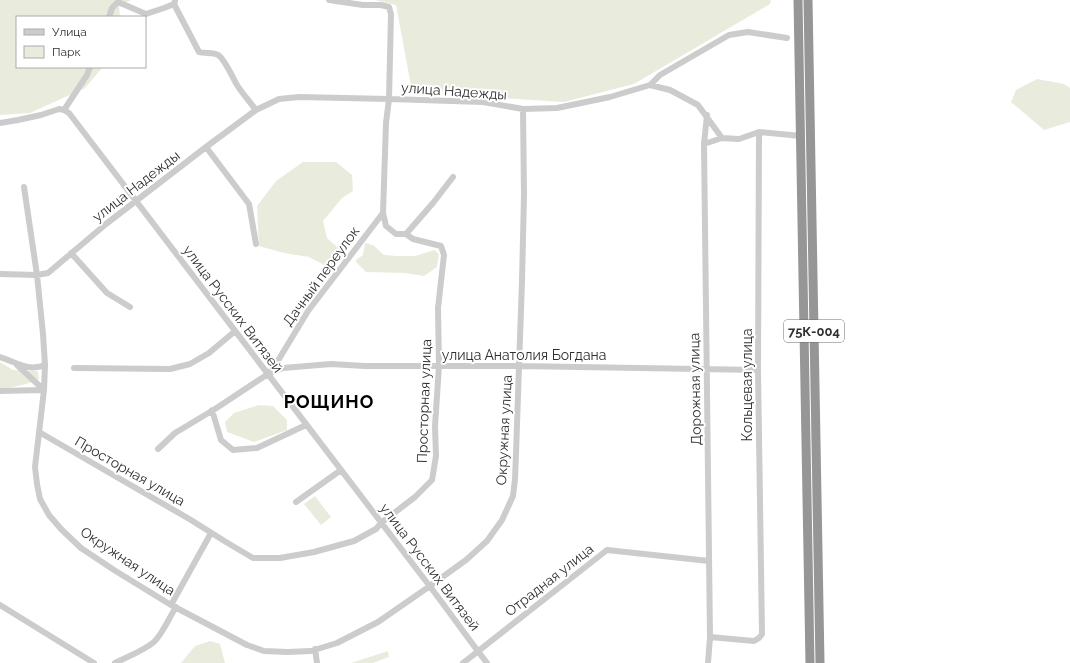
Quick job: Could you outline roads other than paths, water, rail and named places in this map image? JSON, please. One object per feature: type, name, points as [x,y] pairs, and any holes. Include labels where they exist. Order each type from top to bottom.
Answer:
[{"type":"highway","name":"75К-004","points":[[798,0],[810,663]]},
{"type":"highway","name":"75К-004","points":[[808,0],[820,663]]},
{"type":"street","points":[[329,0],[363,5],[381,5],[389,7],[391,14],[389,99],[386,123],[382,213]]},
{"type":"street","points":[[109,16],[112,8],[118,2],[146,14],[164,8],[174,2],[200,52],[213,53],[222,59],[238,86],[256,110]]},
{"type":"street","name":"улица Надежды","points":[[650,86],[660,75],[729,35],[748,32],[787,38]]},
{"type":"street","points":[[0,123],[62,110],[87,75],[90,68]]},
{"type":"street","name":"улица Надежды","points":[[0,274],[37,275],[48,273],[71,253],[206,147],[256,110],[279,99],[299,97],[483,102],[523,109],[557,108],[610,97],[650,86],[670,90],[698,105],[722,138]]},
{"type":"street","name":"Окружная улица","points":[[37,275],[45,364],[44,390],[35,467],[40,499],[49,515],[81,548],[114,570],[174,606],[247,645],[264,651],[288,652],[315,650],[337,643],[378,622],[466,560],[487,541],[502,520],[512,496],[516,460],[522,282],[524,195],[523,109]]},
{"type":"street","name":"улица Русских Витязей","points":[[62,110],[69,113],[234,332],[268,374],[430,586],[487,663]]},
{"type":"street","name":"Дорожная улица","points":[[706,115],[704,144],[710,637],[708,663]]},
{"type":"street","points":[[704,144],[722,138],[739,139],[759,132],[801,136]]},
{"type":"street","name":"Кольцевая улица","points":[[710,637],[754,641],[762,634],[758,370],[759,132]]},
{"type":"street","points":[[206,147],[249,204],[256,244]]},
{"type":"street","points":[[406,234],[453,177]]},
{"type":"street","points":[[24,187],[37,275]]},
{"type":"street","name":"Просторная улица","points":[[39,432],[191,520],[253,558],[280,558],[314,552],[354,541],[376,529],[381,523],[415,497],[432,480],[436,456],[435,426],[439,366],[438,308],[444,255],[441,246],[413,239],[406,234],[396,234],[386,226],[382,213]]},
{"type":"street","name":"Дачный переулок","points":[[268,374],[279,359],[308,311],[382,213]]},
{"type":"street","points":[[71,253],[107,293],[130,307]]},
{"type":"street","points":[[74,368],[170,369],[190,364],[209,353],[234,332]]},
{"type":"street","points":[[0,357],[24,366],[38,367],[45,364]]},
{"type":"street","points":[[16,364],[44,390]]},
{"type":"street","name":"улица Анатолия Богдана","points":[[268,374],[283,368],[331,364],[365,366],[519,366],[758,370]]},
{"type":"street","points":[[158,449],[175,433],[268,374]]},
{"type":"street","points":[[0,391],[44,390]]},
{"type":"street","points":[[212,410],[221,440],[233,450],[257,448],[306,425]]},
{"type":"street","points":[[296,502],[341,470]]},
{"type":"street","points":[[115,663],[154,641],[161,633],[211,533]]},
{"type":"street","name":"Отрадная улица","points":[[463,663],[607,550],[709,561]]},
{"type":"street","points":[[0,604],[94,663]]},
{"type":"street","points":[[315,650],[317,663]]},
{"type":"district","name":"РОЩИНО","points":[[329,402]]}]
